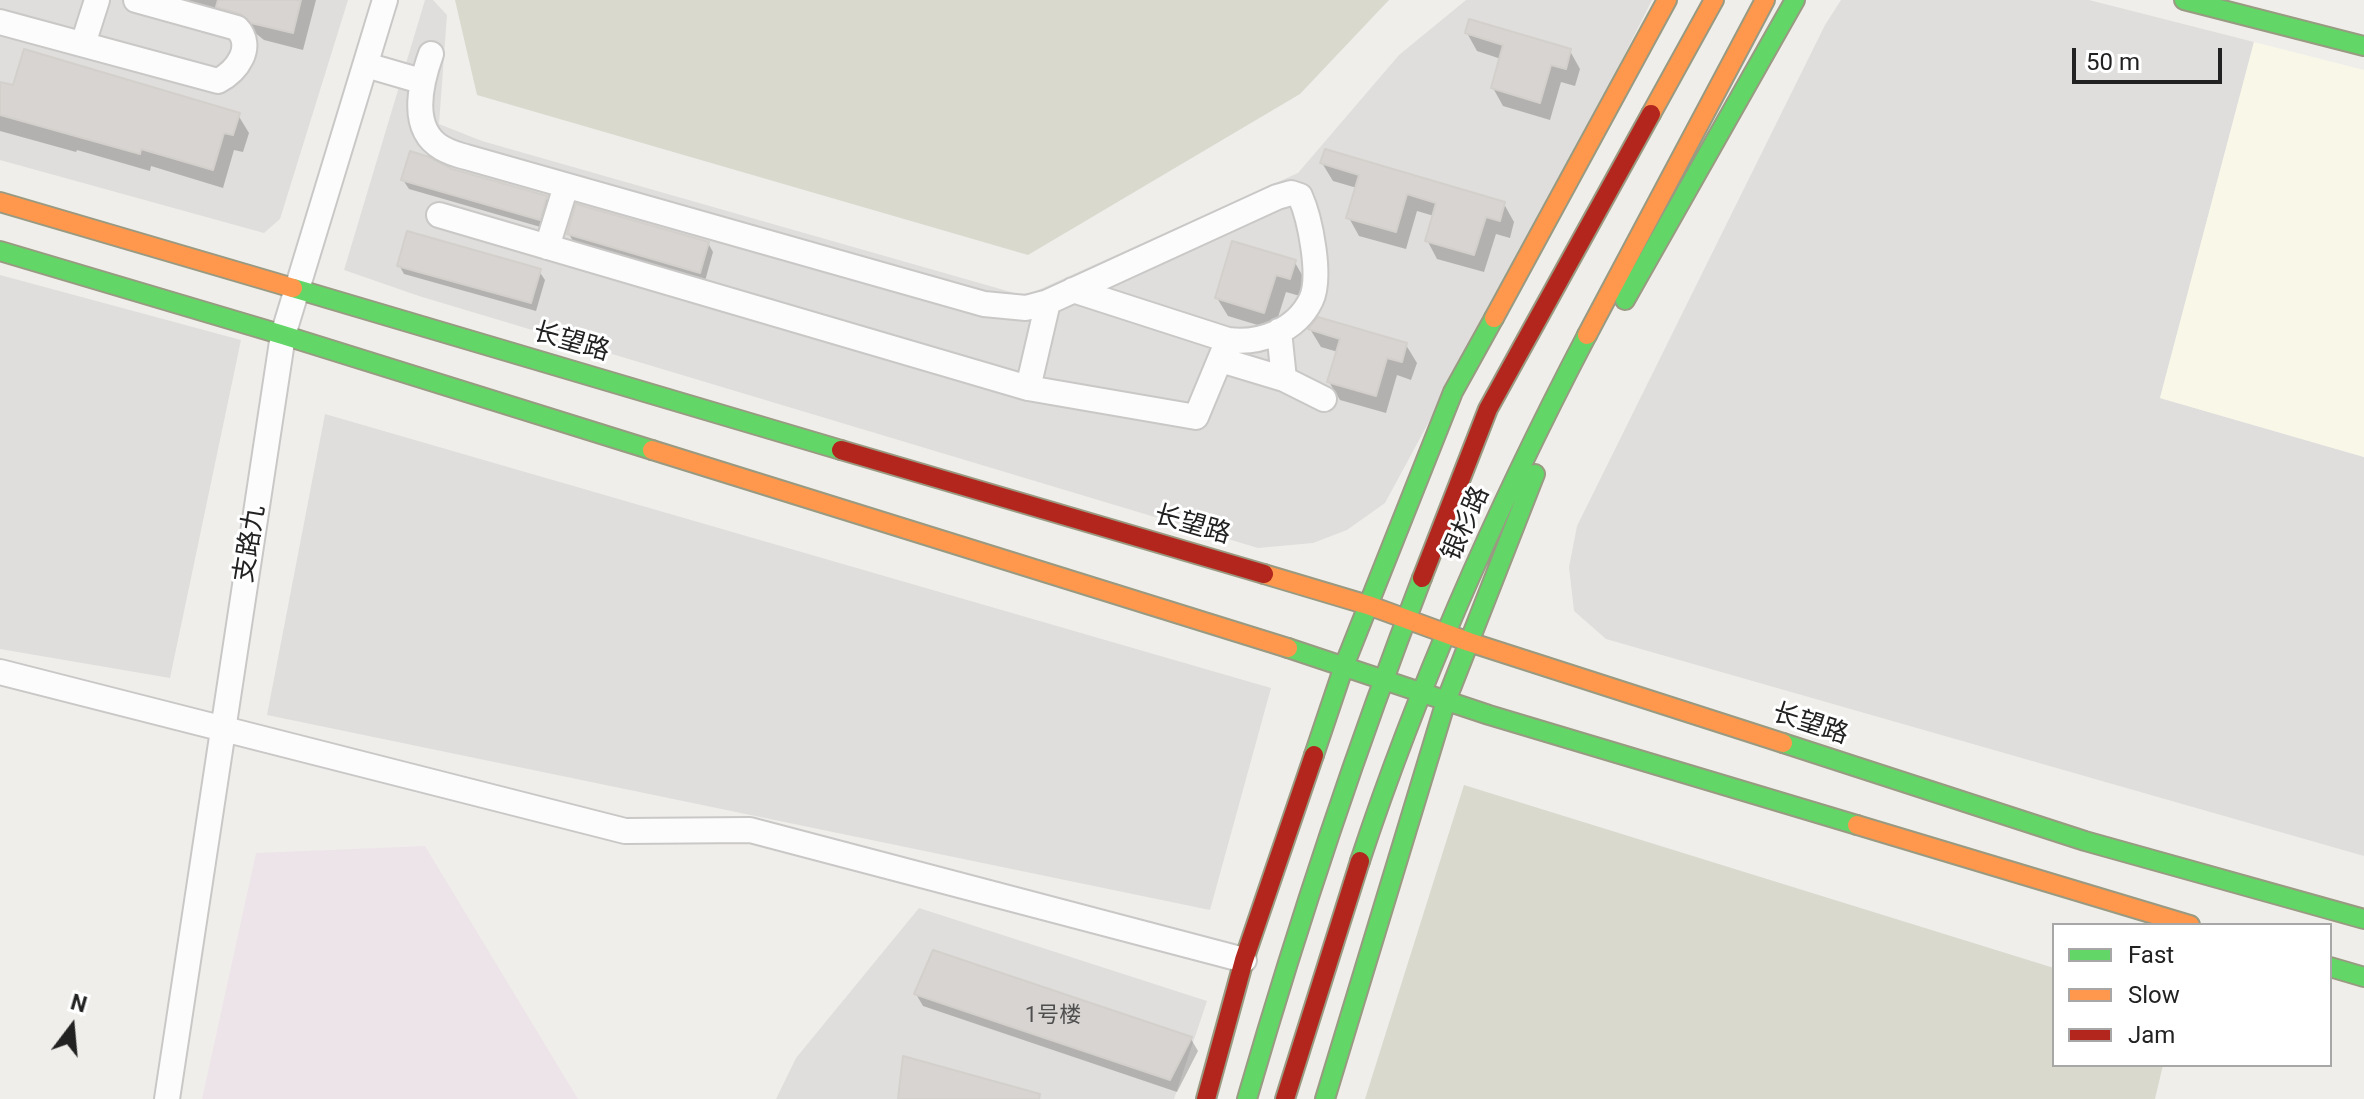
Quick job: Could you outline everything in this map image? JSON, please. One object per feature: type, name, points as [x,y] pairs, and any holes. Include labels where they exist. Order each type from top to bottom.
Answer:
[{"type":"main road","points":[[1206,1099],[1244,960],[1344,666],[1453,392],[1667,0]]},
{"type":"main road","name":"银杉路","points":[[1247,1099],[1281,981],[1383,679],[1488,409],[1714,0]]},
{"type":"main road","name":"银杉路","points":[[1285,1099],[1364,845],[1446,634],[1540,426],[1765,0]]},
{"type":"main road","name":"银杉路","points":[[1325,1099],[1446,701],[1550,437],[1795,0]]},
{"type":"main road","points":[[2184,0],[2364,46]]},
{"type":"main road","points":[[2248,0],[2364,29]]},
{"type":"main road","name":"长望路","points":[[0,202],[1368,605],[1469,642],[2085,841],[2364,919]]},
{"type":"main road","points":[[0,251],[283,335],[1344,666],[1446,701],[2183,923]]},
{"type":"main road","points":[[2332,968],[2364,977]]},
{"type":"street","points":[[83,44],[97,0]]},
{"type":"street","points":[[0,22],[218,81],[229,75],[239,62],[245,43],[237,28],[136,0]]},
{"type":"street","name":"支路九","points":[[167,1099],[283,335],[385,0]]},
{"type":"street","points":[[431,54],[419,97],[430,137],[440,148],[984,304],[1026,308],[1048,302],[1291,193],[1300,196],[1307,211],[1315,265],[1314,287],[1312,299],[1304,310],[1279,331],[1261,340],[1224,350],[1196,417],[1028,388],[439,215]]},
{"type":"street","points":[[366,65],[421,81]]},
{"type":"street","points":[[547,247],[566,186]]},
{"type":"street","points":[[1073,290],[1224,350],[1324,399]]},
{"type":"street","points":[[1028,388],[1048,302]]},
{"type":"street","points":[[1279,331],[1284,379]]},
{"type":"street","points":[[0,672],[625,831],[750,830],[1244,960]]},
{"type":"shaded area","points":[[0,0],[348,0],[280,219],[264,233],[0,160]]},
{"type":"shaded area","points":[[425,0],[433,0],[447,15],[439,124],[482,141],[1025,296],[1298,173],[1399,55],[1466,0],[1652,0],[1582,139],[1385,503],[1347,530],[1313,543],[1258,548],[419,296],[344,270]]},
{"type":"shaded area","points":[[455,0],[1389,0],[1300,94],[1028,255],[477,95]]},
{"type":"shaded area","points":[[1841,0],[2089,0],[2254,42],[2160,398],[2364,457],[2364,856],[1606,639],[1574,611],[1569,567],[1577,526],[1825,25]]},
{"type":"shaded area","points":[[2254,42],[2364,70],[2364,457],[2160,398]]},
{"type":"shaded area","points":[[0,275],[241,340],[170,678],[0,649]]},
{"type":"shaded area","points":[[325,414],[1271,688],[1210,910],[267,715]]},
{"type":"shaded area","points":[[1464,785],[2052,967],[2052,1067],[2163,1067],[2155,1099],[1365,1099]]},
{"type":"shaded area","points":[[425,846],[578,1099],[202,1099],[256,853]]},
{"type":"shaded area","points":[[919,908],[1207,1001],[1174,1099],[776,1099],[796,1058]]},
{"type":"building","points":[[218,0],[301,0],[293,33],[251,23],[241,14],[216,7]]},
{"type":"building","points":[[1469,19],[1571,49],[1566,69],[1551,65],[1540,103],[1491,88],[1503,45],[1465,33]]},
{"type":"building","points":[[24,49],[240,113],[233,135],[224,133],[213,170],[141,149],[140,154],[0,115],[0,82],[13,85]]},
{"type":"building","points":[[1325,149],[1505,202],[1500,221],[1486,217],[1474,255],[1425,241],[1436,203],[1407,194],[1396,232],[1346,218],[1359,175],[1320,163]]},
{"type":"building","points":[[410,151],[452,169],[547,196],[540,220],[401,180]]},
{"type":"building","points":[[576,204],[709,242],[700,273],[567,234]]},
{"type":"building","points":[[407,231],[541,269],[531,303],[397,266]]},
{"type":"building","points":[[1232,241],[1296,260],[1290,279],[1276,275],[1264,313],[1215,298]]},
{"type":"building","points":[[1318,317],[1407,343],[1402,362],[1387,358],[1376,396],[1327,382],[1340,339],[1308,329]]},
{"type":"building","points":[[933,950],[1192,1037],[1170,1080],[914,994]]},
{"type":"building","points":[[903,1056],[1040,1094],[1039,1099],[898,1099]]},
{"type":"traffic: fast","points":[[1625,300],[1795,0]]},
{"type":"traffic: fast","points":[[2184,0],[2364,46]]},
{"type":"traffic: fast","points":[[0,251],[652,450]]},
{"type":"traffic: fast","points":[[293,288],[841,450]]},
{"type":"traffic: fast","points":[[1314,755],[1344,666],[1453,392],[1494,318]]},
{"type":"traffic: fast","points":[[1360,861],[1408,726],[1463,594],[1522,463],[1587,335]]},
{"type":"traffic: fast","points":[[1325,1099],[1446,701],[1535,474]]},
{"type":"traffic: fast","points":[[1247,1099],[1329,837],[1422,578]]},
{"type":"traffic: fast","points":[[1288,648],[1489,715],[1857,825]]},
{"type":"traffic: fast","points":[[1783,743],[2085,841],[2364,919]]},
{"type":"traffic: fast","points":[[2332,968],[2364,977]]},
{"type":"traffic: slow","points":[[1494,318],[1667,0]]},
{"type":"traffic: slow","points":[[1651,114],[1714,0]]},
{"type":"traffic: slow","points":[[1587,335],[1765,0]]},
{"type":"traffic: slow","points":[[0,202],[293,288]]},
{"type":"traffic: slow","points":[[652,450],[1288,648]]},
{"type":"traffic: slow","points":[[1264,574],[1368,605],[1469,642],[1783,743]]},
{"type":"traffic: slow","points":[[1857,825],[2183,923]]},
{"type":"traffic: jam","points":[[1422,578],[1488,409],[1651,114]]},
{"type":"traffic: jam","points":[[841,450],[1264,574]]},
{"type":"traffic: jam","points":[[1206,1099],[1244,960],[1314,755]]},
{"type":"traffic: jam","points":[[1285,1099],[1360,861]]}]
